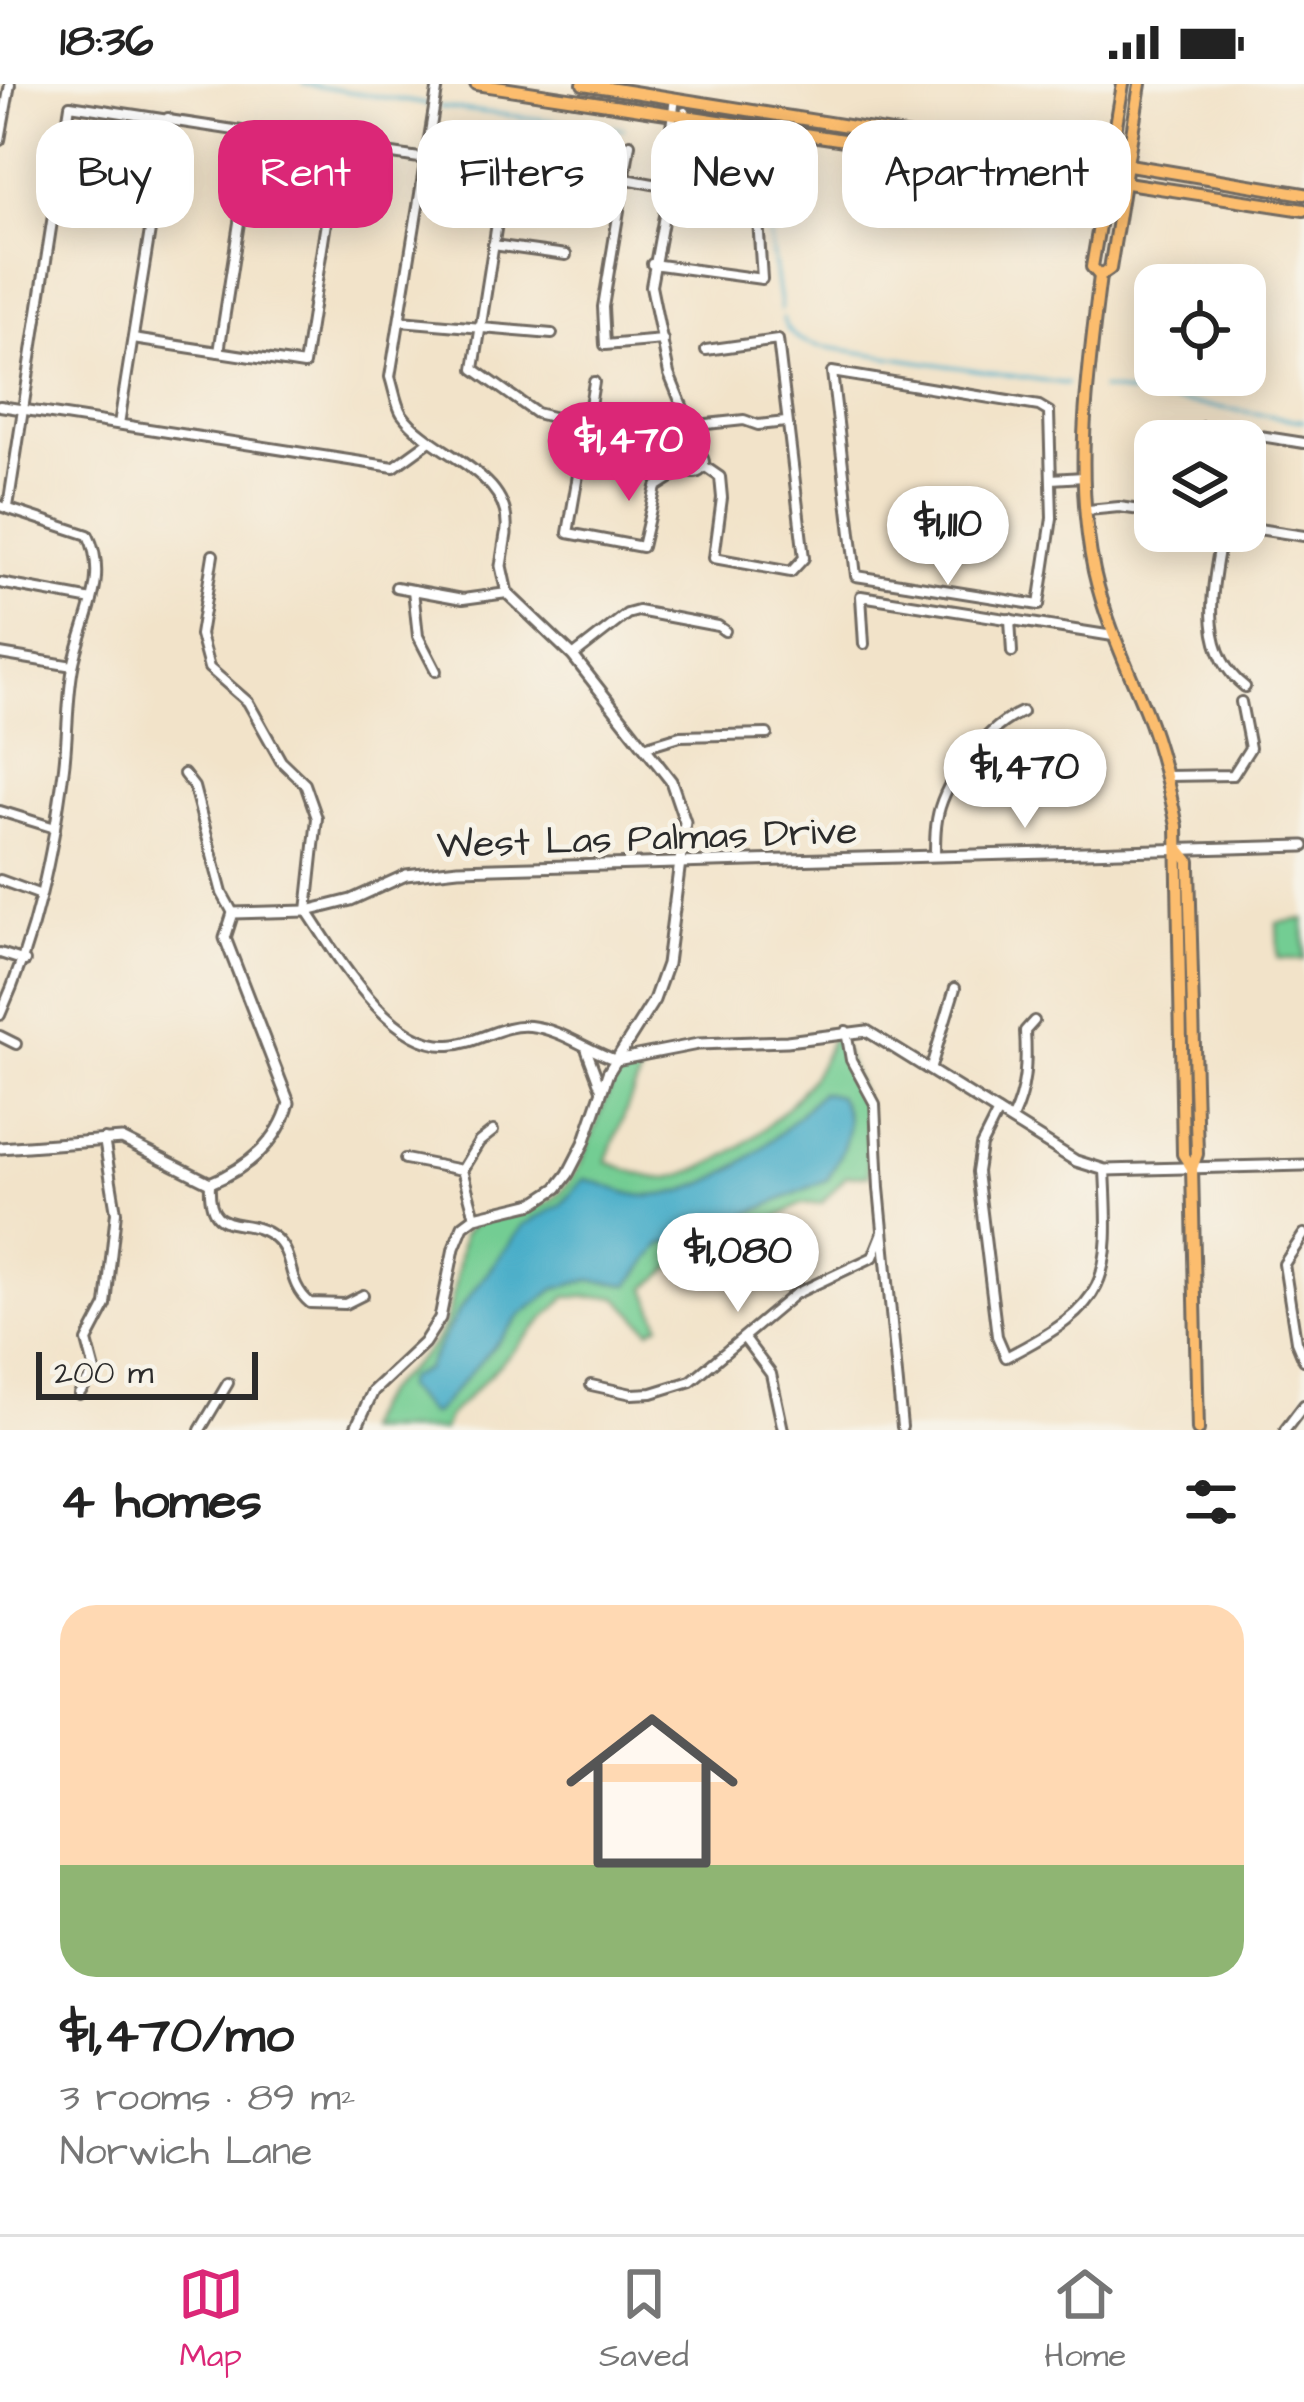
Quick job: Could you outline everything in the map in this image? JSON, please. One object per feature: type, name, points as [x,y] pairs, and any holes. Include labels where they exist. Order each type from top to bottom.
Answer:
[{"type":"main road","points":[[476,84],[842,141]]},
{"type":"main road","points":[[583,84],[842,123]]},
{"type":"main road","points":[[1118,120],[1124,84]]},
{"type":"main road","points":[[1131,141],[1140,84]]},
{"type":"main road","points":[[1131,167],[1304,194]]},
{"type":"main road","points":[[1131,183],[1304,210]]},
{"type":"main road","points":[[1099,228],[1092,267],[1100,276]]},
{"type":"main road","points":[[1116,228],[1109,269],[1100,276],[1086,374],[1084,477],[1091,550],[1113,636],[1167,776],[1180,850],[1175,861],[1183,1154],[1192,1168],[1198,1430]]},
{"type":"street","points":[[0,140],[10,84]]},
{"type":"street","points":[[432,120],[438,84]]},
{"type":"street","points":[[677,120],[681,99]]},
{"type":"street","points":[[0,1015],[25,961],[41,895],[55,828],[74,666],[99,577],[97,554],[88,535],[4,507],[70,105],[218,126]]},
{"type":"street","points":[[119,424],[168,118]]},
{"type":"street","points":[[627,170],[630,144]]},
{"type":"street","points":[[355,1430],[373,1391],[424,1343],[436,1325],[445,1305],[458,1235],[475,1216],[526,1206],[557,1188],[584,1143],[601,1089],[664,975],[685,822],[671,781],[574,656],[507,593],[501,566],[508,517],[484,477],[430,441],[400,413],[390,377],[417,211]]},
{"type":"street","points":[[219,352],[238,228]]},
{"type":"street","points":[[133,339],[304,365],[325,228]]},
{"type":"street","points":[[496,228],[474,369],[536,413],[560,419]]},
{"type":"street","points":[[617,228],[603,307],[605,345],[663,340]]},
{"type":"street","points":[[660,228],[652,263],[652,297],[693,453]]},
{"type":"street","points":[[652,263],[763,279],[759,228]]},
{"type":"street","points":[[493,245],[566,255]]},
{"type":"street","points":[[400,321],[552,334]]},
{"type":"street","points":[[693,453],[720,477],[714,558],[791,572],[804,558],[778,340],[706,350]]},
{"type":"street","points":[[832,372],[1045,407],[1050,417],[1051,479],[1052,518],[1039,605],[856,576],[832,372]]},
{"type":"street","points":[[594,382],[568,533],[642,547],[656,487],[686,468]]},
{"type":"street","points":[[0,406],[394,467],[430,441]]},
{"type":"street","points":[[585,430],[627,443],[688,425],[786,422]]},
{"type":"street","points":[[1266,437],[1304,443]]},
{"type":"street","points":[[686,468],[686,458],[693,453]]},
{"type":"street","points":[[686,468],[696,472],[704,466]]},
{"type":"street","points":[[1051,479],[1084,477]]},
{"type":"street","points":[[1088,510],[1134,509]]},
{"type":"street","points":[[1266,530],[1304,536]]},
{"type":"street","points":[[1219,552],[1210,618],[1224,659],[1234,678],[1246,687]]},
{"type":"street","points":[[213,555],[200,635],[209,668],[248,702],[280,761],[305,784],[317,818],[307,911],[373,1001],[416,1038],[455,1045],[528,1026],[616,1060],[698,1043],[787,1041],[846,1031],[878,1035],[1076,1161],[1105,1170],[1304,1165]]},
{"type":"street","points":[[0,583],[92,600]]},
{"type":"street","points":[[396,586],[463,599],[507,593]]},
{"type":"street","points":[[413,590],[418,637],[436,671]]},
{"type":"street","points":[[864,644],[861,596],[1113,636]]},
{"type":"street","points":[[574,656],[627,614],[638,611],[718,626],[724,632]]},
{"type":"street","points":[[1010,619],[1012,652]]},
{"type":"street","points":[[0,654],[74,666]]},
{"type":"street","points":[[1167,776],[1233,775],[1250,748],[1240,702]]},
{"type":"street","points":[[935,856],[936,822],[948,789],[1004,720],[1022,712]]},
{"type":"street","points":[[644,747],[680,736],[766,734]]},
{"type":"street","points":[[0,1148],[122,1138],[210,1183],[233,1174],[282,1128],[289,1103],[225,938],[233,913],[222,893],[194,787],[184,774]]},
{"type":"street","points":[[0,811],[55,828]]},
{"type":"street","name":"West Las Palmas Drive","points":[[233,913],[307,911],[351,900],[406,875],[458,869],[1304,846]]},
{"type":"street","points":[[0,880],[41,895]]},
{"type":"street","points":[[0,953],[25,961]]},
{"type":"street","points":[[931,1067],[955,988]]},
{"type":"street","points":[[1012,1119],[1022,1099],[1027,1068],[1025,1031],[1034,1021]]},
{"type":"street","points":[[846,1031],[851,1060],[875,1103],[902,1427]]},
{"type":"street","points":[[0,1036],[16,1044]]},
{"type":"street","points":[[586,1050],[601,1089]]},
{"type":"street","points":[[999,1111],[984,1137],[977,1165],[997,1336],[1006,1358],[1049,1336],[1085,1307],[1103,1278],[1109,1249],[1105,1170]]},
{"type":"street","points":[[475,1216],[462,1169],[479,1142],[493,1131]]},
{"type":"street","points":[[79,1394],[95,1371],[87,1341],[106,1305],[116,1212],[104,1138]]},
{"type":"street","points":[[405,1159],[462,1169]]},
{"type":"street","points":[[210,1183],[209,1201],[215,1214],[226,1223],[269,1233],[279,1242],[291,1280],[310,1303],[345,1304],[363,1295]]},
{"type":"street","points":[[591,1385],[632,1394],[677,1387],[698,1377],[795,1294],[873,1257],[884,1231]]},
{"type":"street","points":[[1304,1234],[1284,1264],[1292,1324],[1304,1360]]},
{"type":"street","points":[[744,1338],[771,1374],[783,1430]]},
{"type":"street","points":[[200,1430],[228,1383]]},
{"type":"street","points":[[1285,1430],[1304,1405]]},
{"type":"green space","points":[[1304,919],[1304,960],[1278,958],[1277,923]]},
{"type":"green space","points":[[831,1039],[840,1041],[865,1103],[869,1175],[846,1176],[822,1203],[801,1204],[729,1245],[683,1259],[646,1288],[660,1324],[650,1330],[617,1297],[566,1297],[448,1417],[443,1430],[362,1430],[386,1389],[441,1331],[464,1233],[485,1219],[536,1208],[558,1195],[579,1166],[623,1069],[643,1067],[606,1162],[645,1176],[668,1178],[717,1160],[766,1127],[807,1084]]},
{"type":"water","points":[[821,1092],[838,1096],[848,1127],[828,1179],[694,1238],[662,1244],[629,1285],[589,1280],[555,1289],[521,1315],[435,1413],[430,1414],[404,1387],[407,1378],[426,1369],[457,1313],[523,1225],[561,1205],[584,1179],[648,1196],[697,1186],[744,1161]]},
{"type":"waterway","points":[[303,84],[430,105]]},
{"type":"waterway","points":[[440,107],[548,120]]},
{"type":"waterway","points":[[768,228],[781,310]]},
{"type":"waterway","points":[[783,318],[791,333],[818,346],[1067,384]]},
{"type":"waterway","points":[[1101,389],[1304,421]]}]
